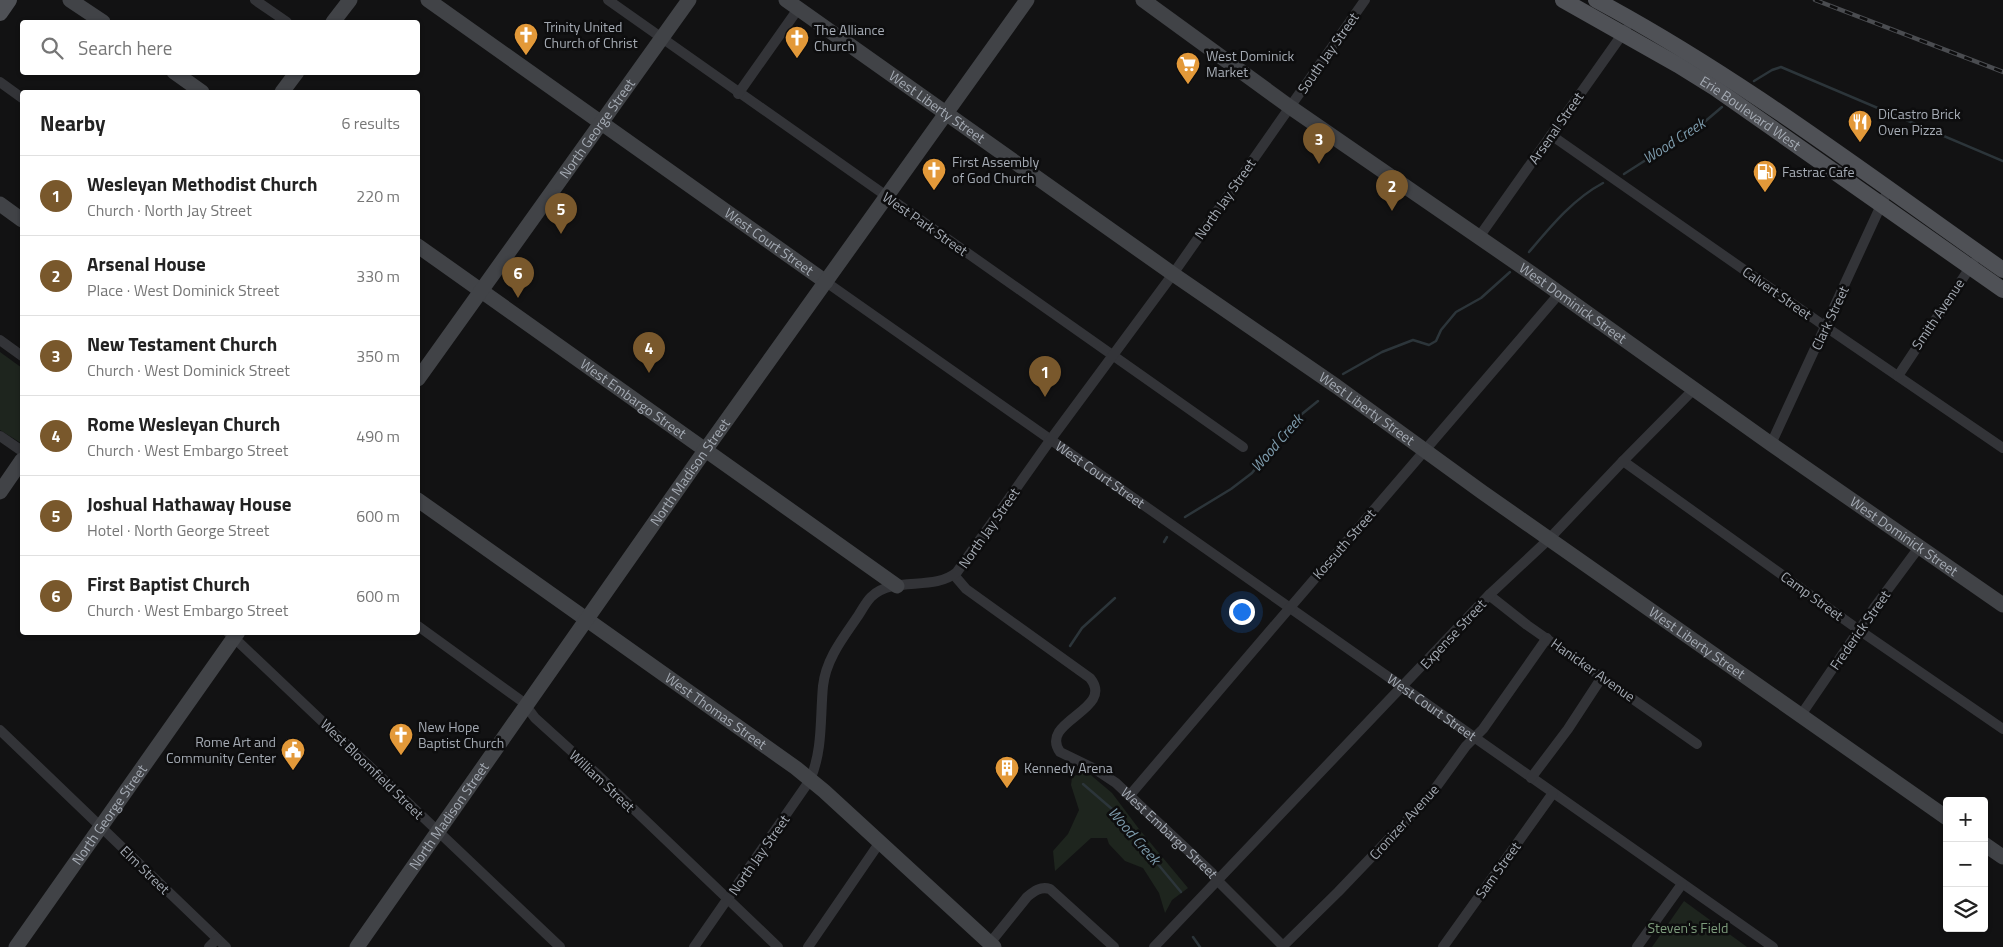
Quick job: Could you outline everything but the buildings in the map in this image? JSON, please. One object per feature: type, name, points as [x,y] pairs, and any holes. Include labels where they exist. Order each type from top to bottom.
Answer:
[{"type":"main road","points":[[0,12],[9,0]]},
{"type":"main road","name":"Erie Boulevard West","points":[[1563,0],[1628,26]]},
{"type":"main road","name":"Erie Boulevard West","points":[[1596,0],[1628,26],[1715,88],[1885,197],[1974,260],[2003,290]]},
{"type":"main road","name":"Erie Boulevard West","points":[[1974,260],[2003,270]]},
{"type":"street","points":[[70,0],[99,20]]},
{"type":"street","points":[[255,0],[284,20]]},
{"type":"street","points":[[335,20],[350,0]]},
{"type":"street","name":"West Court Street","points":[[428,0],[1553,794],[1773,947]]},
{"type":"street","name":"West Park Street","points":[[608,0],[738,94],[1243,447]]},
{"type":"street","name":"North George Street","points":[[420,376],[689,0]]},
{"type":"street","name":"North Madison Street","points":[[357,947],[706,449],[1027,0]]},
{"type":"street","name":"West Dominick Street","points":[[1143,0],[1290,107],[1479,237],[1771,444],[2003,605]]},
{"type":"street","name":"South Jay Street","points":[[1290,107],[1365,0]]},
{"type":"street","points":[[738,94],[792,4]]},
{"type":"street","name":"West Liberty Street","points":[[792,4],[1173,274],[1336,386],[1425,452],[1943,815]]},
{"type":"street","name":"Arsenal Street","points":[[1479,237],[1628,26]]},
{"type":"street","points":[[178,75],[199,90]]},
{"type":"street","points":[[284,90],[295,75]]},
{"type":"street","points":[[0,82],[20,97]]},
{"type":"street","name":"North Jay Street","points":[[694,947],[810,780],[814,771],[820,743],[823,686],[829,661],[872,597],[884,589],[942,581],[954,575],[1111,356],[1173,274],[1290,107]]},
{"type":"street","name":"Calvert Street","points":[[1551,135],[2003,448]]},
{"type":"street","name":"Clark Street","points":[[1771,444],[1885,197]]},
{"type":"street","points":[[0,204],[20,219]]},
{"type":"street","name":"West Embargo Street","points":[[420,247],[897,586]]},
{"type":"street","name":"Smith Avenue","points":[[1898,376],[1974,260]]},
{"type":"street","name":"Kossuth Street","points":[[1130,794],[1559,294]]},
{"type":"street","points":[[0,340],[20,355]]},
{"type":"street","name":"Expense Street","points":[[1154,947],[1489,595],[1549,539],[1694,389]]},
{"type":"street","points":[[0,436],[20,449]]},
{"type":"street","name":"Camp Street","points":[[1623,461],[1859,630],[2003,729]]},
{"type":"street","points":[[0,492],[20,463]]},
{"type":"street","name":"West Thomas Street","points":[[420,501],[736,725],[810,780],[992,945]]},
{"type":"street","name":"Frederick Street","points":[[1801,715],[1859,630],[1920,546]]},
{"type":"street","name":"West Embargo Street","points":[[954,575],[966,589],[1090,678],[1095,685],[1096,694],[1092,700],[1061,729],[1057,736],[1057,747],[1066,756],[1095,769],[1130,794],[1284,946]]},
{"type":"street","name":"Hanicker Avenue","points":[[1489,595],[1698,744]]},
{"type":"street","name":"William Street","points":[[420,627],[514,694],[535,718],[778,947]]},
{"type":"street","name":"North George Street","points":[[16,947],[101,828],[232,635]]},
{"type":"street","name":"West Bloomfield Street","points":[[234,635],[560,947]]},
{"type":"street","name":"Cronizer Avenue","points":[[1284,946],[1429,797],[1466,746],[1483,729],[1547,638]]},
{"type":"street","points":[[1531,778],[1568,728],[1602,676]]},
{"type":"street","name":"Elm Street","points":[[0,730],[226,947]]},
{"type":"street","name":"Sam Street","points":[[1444,947],[1553,794]]},
{"type":"street","points":[[808,947],[880,842]]},
{"type":"street","points":[[1988,847],[2003,857]]},
{"type":"street","points":[[1638,947],[1682,884]]},
{"type":"street","points":[[992,945],[1027,897],[1034,890],[1045,887],[1050,889],[1114,947]]},
{"type":"street","points":[[209,947],[217,939]]},
{"type":"green space","points":[[0,352],[20,367],[20,442],[0,430]]},
{"type":"green space","points":[[1086,771],[1112,793],[1188,888],[1172,900],[1165,913],[1159,893],[1143,868],[1125,861],[1109,844],[1107,838],[1091,838],[1055,871],[1053,851],[1068,834],[1079,810],[1071,785],[1072,777]]},
{"type":"green space","name":"Steven's Field","points":[[1684,901],[1747,947],[1652,947]]},
{"type":"waterway","points":[[1754,81],[1781,67],[2003,161]]},
{"type":"waterway","name":"Wood Creek","points":[[1624,174],[1702,124],[1722,107]]},
{"type":"waterway","name":"Wood Creek","points":[[1529,252],[1572,205],[1603,183]]},
{"type":"waterway","name":"Wood Creek","points":[[1343,374],[1382,352],[1413,340],[1429,345],[1436,341],[1441,330],[1456,312],[1481,298],[1510,272]]},
{"type":"waterway","name":"Wood Creek","points":[[1185,517],[1231,489],[1252,473],[1292,422],[1318,401]]},
{"type":"waterway","name":"Wood Creek","points":[[1164,542],[1167,537]]},
{"type":"waterway","name":"Wood Creek","points":[[1070,646],[1082,628],[1115,598]]},
{"type":"waterway","name":"Wood Creek","points":[[1083,784],[1112,809],[1181,892]]},
{"type":"waterway","name":"Wood Creek","points":[[1193,937],[1200,947]]},
{"type":"railway","points":[[1815,0],[2003,72]]},
{"type":"place","name":"Trinity United Church of Christ","points":[[526,56]]},
{"type":"place","name":"The Alliance Church","points":[[797,59]]},
{"type":"place","name":"West Dominick Market","points":[[1188,85]]},
{"type":"place","name":"DiCastro Brick Oven Pizza","points":[[1860,143]]},
{"type":"place","name":"New Testament Church","points":[[1319,164]]},
{"type":"place","name":"First Assembly of God Church","points":[[934,191]]},
{"type":"place","name":"Fastrac Cafe","points":[[1765,193]]},
{"type":"place","name":"Arsenal House","points":[[1392,211]]},
{"type":"place","name":"Joshual Hathaway House","points":[[561,234]]},
{"type":"place","name":"First Baptist Church","points":[[518,298]]},
{"type":"place","name":"Rome Wesleyan Church","points":[[649,373]]},
{"type":"place","name":"Wesleyan Methodist Church","points":[[1045,397]]},
{"type":"place","name":"New Hope Baptist Church","points":[[401,756]]},
{"type":"place","name":"Rome Art and Community Center","points":[[293,771]]},
{"type":"place","name":"Kennedy Arena","points":[[1007,789]]}]
